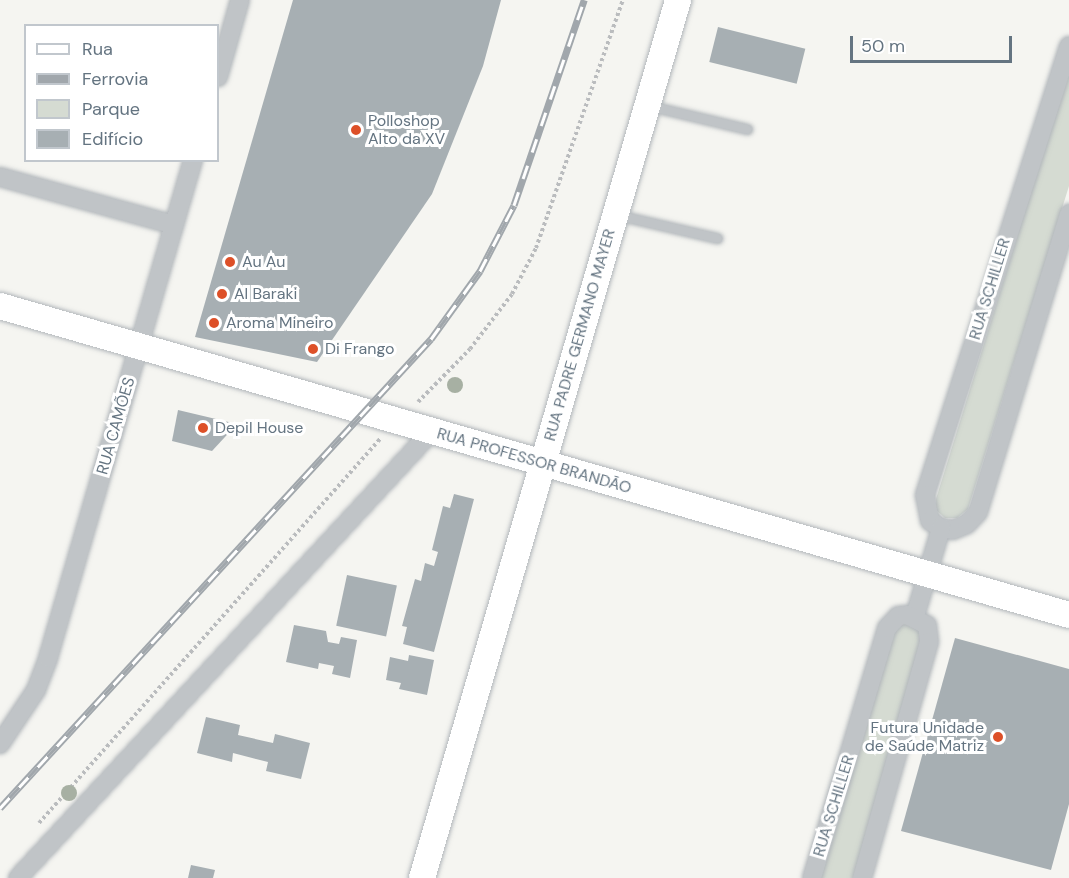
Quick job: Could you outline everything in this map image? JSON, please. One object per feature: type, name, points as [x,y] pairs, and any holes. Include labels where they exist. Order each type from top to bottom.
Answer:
[{"type":"main road","name":"RUA PADRE GERMANO MAYER","points":[[422,878],[678,0]]},
{"type":"main road","name":"RUA PROFESSOR BRANDÃO","points":[[0,306],[1069,615]]},
{"type":"street","points":[[219,74],[240,0]]},
{"type":"street","name":"RUA SCHILLER","points":[[941,528],[930,521],[926,495],[1069,46]]},
{"type":"street","name":"RUA CAMÕES","points":[[0,744],[36,690],[192,162]]},
{"type":"street","points":[[0,177],[174,225]]},
{"type":"street","points":[[861,878],[929,642],[927,626],[915,616],[941,528],[953,530],[967,524],[978,512],[1069,214]]},
{"type":"street","points":[[18,878],[432,431]]},
{"type":"street","name":"RUA SCHILLER","points":[[812,878],[887,628],[898,616],[915,616]]},
{"type":"lane","points":[[647,105],[747,129]]},
{"type":"lane","points":[[615,215],[717,238]]},
{"type":"path","points":[[416,405],[470,349],[517,285],[536,248],[623,0]]},
{"type":"path","points":[[33,831],[378,441]]},
{"type":"green space","points":[[1069,69],[1069,186],[968,509],[957,518],[945,518],[936,510],[936,499]]},
{"type":"green space","points":[[902,624],[912,625],[920,632],[921,640],[853,878],[820,878],[893,631]]},
{"type":"building","name":"Polloshop Alto da XV","points":[[293,0],[501,0],[483,66],[432,194],[317,362],[195,337]]},
{"type":"building","points":[[718,27],[805,49],[797,84],[709,62]]},
{"type":"building","points":[[178,410],[237,424],[212,451],[172,441]]},
{"type":"building","points":[[454,494],[474,499],[434,652],[403,644],[407,627],[402,626],[415,579],[421,581],[425,563],[434,566],[438,552],[432,550],[443,506],[450,508]]},
{"type":"building","points":[[347,575],[397,586],[386,636],[336,626]]},
{"type":"building","points":[[294,625],[326,631],[328,642],[339,644],[341,637],[357,640],[350,678],[332,674],[334,666],[319,663],[318,669],[286,662]]},
{"type":"building","name":"Futura Unidade de Saúde Matriz","points":[[955,638],[1069,669],[1069,804],[1051,870],[901,831]]},
{"type":"building","points":[[409,655],[434,660],[427,695],[399,689],[401,683],[386,680],[390,657],[408,661]]},
{"type":"building","points":[[206,717],[240,725],[238,735],[273,743],[275,734],[310,743],[301,779],[266,771],[268,762],[233,753],[232,762],[197,753]]},
{"type":"building","points":[[191,865],[215,870],[213,878],[188,878]]},
{"type":"railway","points":[[0,808],[431,339],[480,271],[514,205],[584,0]]},
{"type":"place","name":"Polloshop Alto da XV","points":[[356,130]]},
{"type":"place","name":"Au Au","points":[[230,262]]},
{"type":"place","name":"Al Baraki","points":[[222,294]]},
{"type":"place","name":"Aroma Mineiro","points":[[214,323]]},
{"type":"place","name":"Di Frango","points":[[313,349]]},
{"type":"place","name":"Depil House","points":[[203,428]]},
{"type":"place","name":"Futura Unidade de Saúde Matriz","points":[[998,737]]}]
